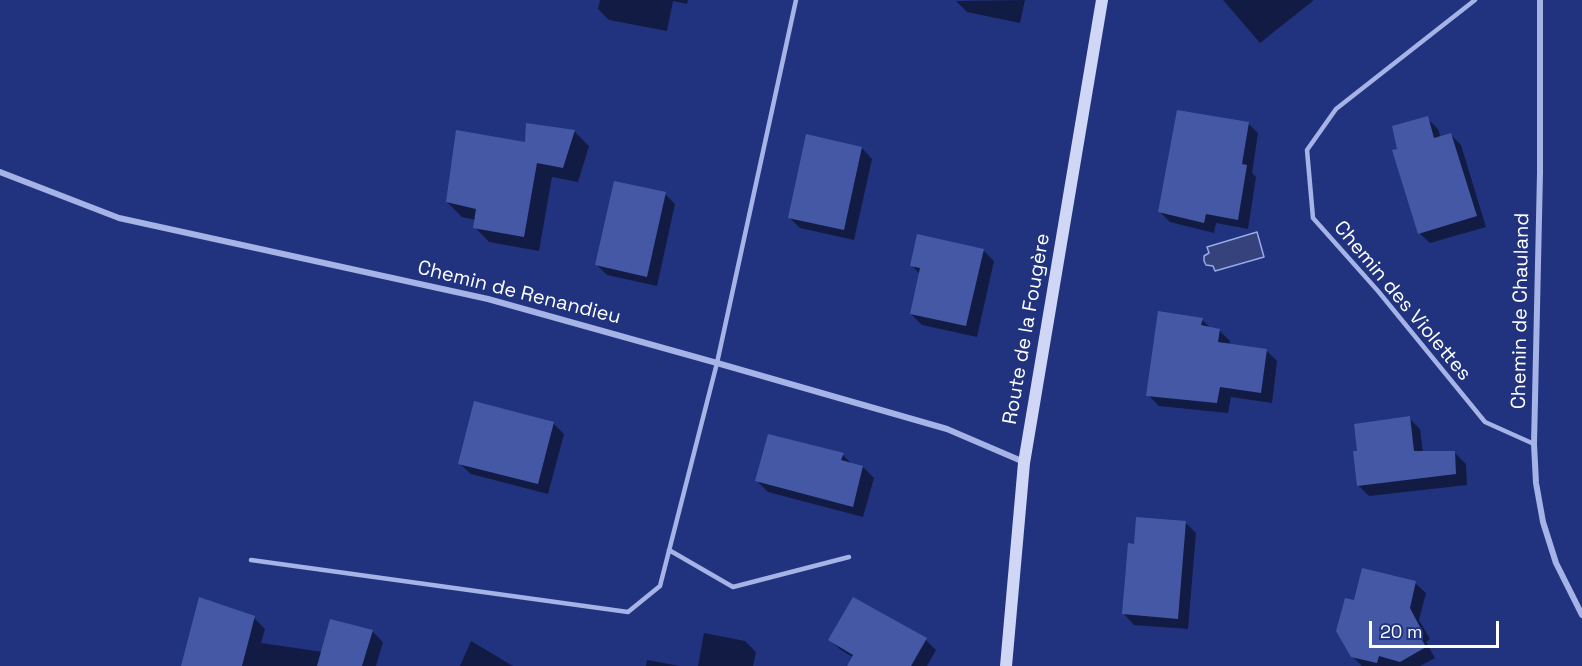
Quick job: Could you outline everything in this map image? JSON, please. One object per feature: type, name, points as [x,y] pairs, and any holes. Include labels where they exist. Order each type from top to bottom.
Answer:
[{"type":"street","name":"Route de la Fougère","points":[[1006,666],[1024,463],[1102,0]]},
{"type":"street","name":"Chemin de Chauland","points":[[1540,0],[1540,173],[1534,444],[1536,483],[1542,522],[1556,563],[1582,615]]},
{"type":"street","name":"Chemin de Renandieu","points":[[0,172],[119,218],[488,299],[717,363],[947,429],[1024,463]]},
{"type":"lane","points":[[251,560],[628,612],[660,586],[717,363],[796,0]]},
{"type":"lane","name":"Chemin des Violettes","points":[[1475,0],[1336,109],[1308,150],[1312,218],[1378,291],[1485,422],[1534,444]]},
{"type":"lane","points":[[669,550],[733,587],[849,557]]},
{"type":"water","points":[[1257,232],[1264,257],[1215,271],[1213,266],[1206,265],[1204,256],[1209,253],[1207,247]]},
{"type":"building","points":[[1177,110],[1249,122],[1242,164],[1247,165],[1238,220],[1206,214],[1204,223],[1158,212]]},
{"type":"building","points":[[1428,116],[1434,138],[1451,133],[1477,216],[1418,234],[1392,150],[1397,149],[1392,126]]},
{"type":"building","points":[[526,123],[575,130],[563,168],[537,163],[524,237],[473,228],[476,209],[446,202],[456,130],[525,142]]},
{"type":"building","points":[[806,134],[862,147],[844,230],[788,218]]},
{"type":"building","points":[[614,181],[666,192],[647,277],[595,265]]},
{"type":"building","points":[[917,234],[984,249],[966,326],[910,314],[920,268],[910,266]]},
{"type":"building","points":[[1158,311],[1203,318],[1201,325],[1220,329],[1218,342],[1267,349],[1261,393],[1220,387],[1217,403],[1146,396]]},
{"type":"building","points":[[474,401],[554,422],[538,484],[458,464]]},
{"type":"building","points":[[1410,416],[1414,451],[1455,451],[1456,474],[1357,486],[1353,451],[1357,451],[1354,424]]},
{"type":"building","points":[[768,434],[844,453],[841,460],[863,466],[853,507],[755,481]]},
{"type":"building","points":[[1136,517],[1186,521],[1178,619],[1122,614],[1128,543],[1134,544]]},
{"type":"building","points":[[1362,568],[1416,581],[1410,608],[1421,629],[1417,631],[1426,647],[1400,662],[1379,656],[1377,663],[1351,657],[1336,631],[1345,598],[1354,600]]},
{"type":"building","points":[[199,597],[255,616],[242,666],[181,666]]},
{"type":"building","points":[[853,597],[927,638],[911,666],[847,666],[853,655],[828,640]]},
{"type":"building","points":[[330,619],[373,630],[362,666],[317,666]]}]
